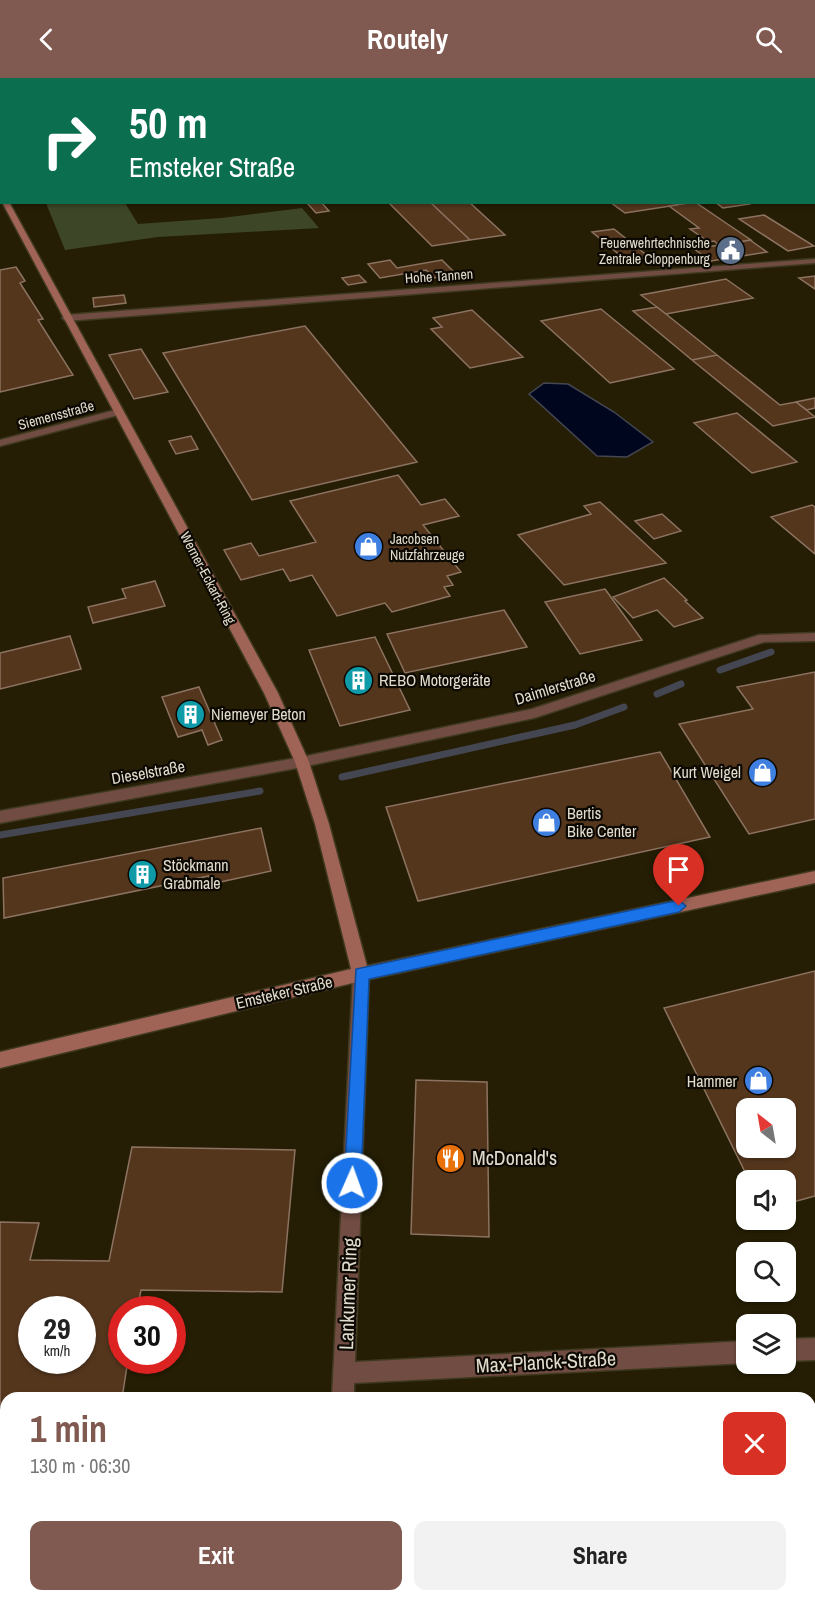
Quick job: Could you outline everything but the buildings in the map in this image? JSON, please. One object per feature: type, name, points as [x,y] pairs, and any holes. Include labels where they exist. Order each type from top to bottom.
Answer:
[{"type":"street","name":"Werner-Eckart-Ring","points":[[6,204],[271,693],[302,762],[322,824],[362,974]]},
{"type":"street","name":"Hohe Tannen","points":[[66,318],[815,261]]},
{"type":"street","name":"Siemensstraße","points":[[0,443],[119,412]]},
{"type":"street","name":"Daimlerstraße","points":[[302,762],[534,713],[763,638],[815,637]]},
{"type":"street","name":"Dieselstraße","points":[[0,817],[302,762]]},
{"type":"street","name":"Emsteker Straße","points":[[0,1060],[362,974],[815,877]]},
{"type":"street","name":"Lankumer Ring","points":[[343,1392],[362,974]]},
{"type":"street","points":[[796,1350],[815,1349]]},
{"type":"street","name":"Max-Planck-Straße","points":[[345,1373],[736,1353]]},
{"type":"green space","points":[[46,204],[126,204],[138,224],[221,218],[302,208],[319,228],[158,237],[65,250]]},
{"type":"water","points":[[544,383],[568,384],[614,412],[653,442],[627,457],[597,456],[529,394]]},
{"type":"waterway","points":[[720,670],[771,652]]},
{"type":"waterway","points":[[657,694],[681,684]]},
{"type":"waterway","points":[[342,777],[575,725],[624,707]]},
{"type":"waterway","points":[[0,835],[260,791]]},
{"type":"place","name":"Feuerwehrtechnische Zentrale Cloppenburg","points":[[731,251]]},
{"type":"place","name":"Jacobsen Nutzfahrzeuge","points":[[369,547]]},
{"type":"place","name":"REBO Motorgeräte","points":[[358,680]]},
{"type":"place","name":"Niemeyer Beton","points":[[190,714]]},
{"type":"place","name":"Kurt Weigel","points":[[762,772]]},
{"type":"place","name":"Bertis Bike Center","points":[[546,822]]},
{"type":"place","name":"Stöckmann Grabmale","points":[[142,874]]},
{"type":"place","name":"Hammer","points":[[758,1081]]},
{"type":"place","name":"McDonald's","points":[[451,1158]]},
{"type":"route","points":[[352,1183],[362,974],[679,906]]}]
